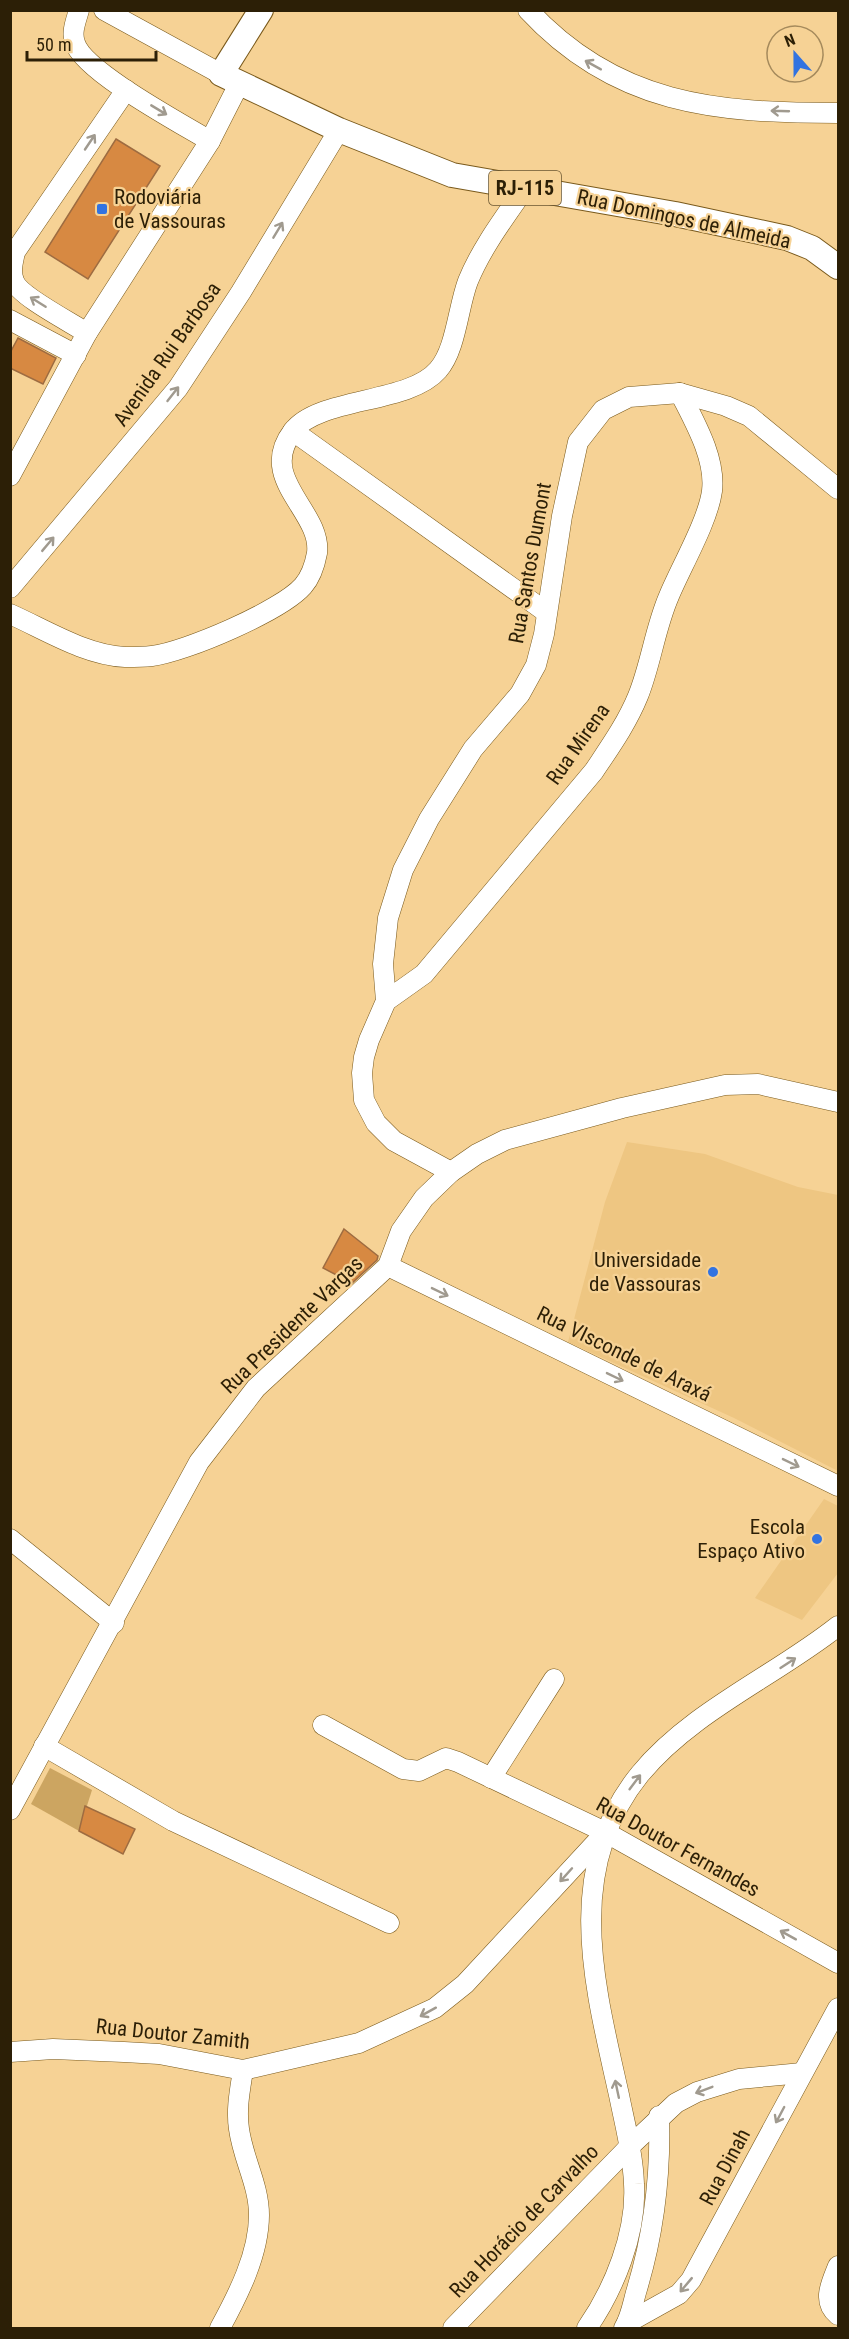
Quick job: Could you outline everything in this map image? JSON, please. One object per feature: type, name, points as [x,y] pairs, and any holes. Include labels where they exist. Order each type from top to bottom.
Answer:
[{"type":"main road","points":[[230,79],[261,10]]},
{"type":"main road","name":"Rua Domingos de Almeida","points":[[230,79],[339,130],[452,175],[675,214],[787,238],[812,248],[838,267]]},
{"type":"street","points":[[79,10],[74,26],[75,45],[82,55],[126,90],[210,141]]},
{"type":"street","name":"RJ-115","points":[[104,10],[132,18],[230,79]]},
{"type":"street","points":[[528,10],[549,33],[580,58],[618,79],[658,94],[701,105],[738,109],[838,112]]},
{"type":"street","points":[[10,476],[87,333],[210,141],[230,79]]},
{"type":"street","points":[[87,333],[25,293],[14,283],[12,267],[15,252],[126,90]]},
{"type":"street","name":"Avenida Rui Barbosa","points":[[10,588],[178,388],[241,292],[339,130]]},
{"type":"street","points":[[10,614],[99,653],[124,657],[152,656],[183,648],[277,605],[303,586],[313,569],[317,551],[312,529],[285,480],[282,467],[283,456],[293,431],[321,413],[410,386],[438,371],[446,356],[460,302],[470,277],[525,188]]},
{"type":"street","points":[[10,320],[76,355]]},
{"type":"street","name":"Rua Santos Dumont","points":[[451,1172],[394,1141],[376,1123],[364,1100],[362,1074],[364,1057],[386,1001],[383,964],[388,918],[403,870],[429,819],[473,749],[520,694],[536,665],[544,634],[546,612],[578,442],[603,410],[629,397],[680,393],[726,406],[749,416],[838,489]]},
{"type":"street","name":"Rua Mirena","points":[[386,1001],[424,974],[594,771],[619,735],[638,696],[666,604],[705,514],[712,490],[708,459],[698,429],[680,393]]},
{"type":"street","points":[[293,431],[546,612]]},
{"type":"street","name":"Rua Presidente Vargas","points":[[10,1810],[114,1623],[199,1462],[256,1389],[388,1266],[401,1231],[424,1198],[451,1172],[477,1154],[505,1140],[622,1108],[725,1085],[758,1084],[838,1102]]},
{"type":"street","name":"Rua VIsconde de Araxá","points":[[388,1266],[838,1486]]},
{"type":"street","points":[[10,1539],[114,1623]]},
{"type":"street","points":[[594,2326],[622,2257],[633,2213],[634,2185],[630,2146],[592,1961],[589,1919],[592,1888],[605,1832],[622,1798],[667,1746],[698,1721],[807,1651],[838,1626]]},
{"type":"street","points":[[491,1778],[554,1679]]},
{"type":"street","name":"Rua Doutor Fernandes","points":[[323,1725],[403,1769],[419,1771],[446,1758],[491,1778],[605,1832],[838,1963]]},
{"type":"street","points":[[44,1746],[201,1835],[389,1923]]},
{"type":"street","name":"Rua Doutor Zamith","points":[[10,2052],[53,2049],[159,2054],[243,2070],[359,2043],[435,2008],[478,1971],[605,1832]]},
{"type":"street","name":"Rua Dinah","points":[[626,2326],[679,2294],[691,2280],[838,2008]]},
{"type":"street","points":[[220,2328],[241,2284],[256,2240],[259,2215],[255,2185],[239,2131],[237,2106],[243,2070]]},
{"type":"street","name":"Rua Horácio de Carvalho","points":[[453,2328],[659,2116],[676,2103],[739,2079],[802,2073]]},
{"type":"street","points":[[626,2326],[647,2254],[656,2211],[660,2176],[659,2116]]},
{"type":"street","points":[[838,2266],[828,2290],[829,2300],[838,2315]]},
{"type":"shaded area","name":"Universidade de Vassouras","points":[[627,1142],[705,1154],[798,1187],[838,1195],[838,1471],[734,1418],[568,1342],[605,1202]]},
{"type":"shaded area","name":"Escola Espaço Ativo","points":[[824,1499],[838,1506],[838,1573],[802,1620],[755,1598]]},
{"type":"shaded area","points":[[50,1768],[92,1790],[79,1831],[31,1804]]},
{"type":"building","name":"Rodoviária de Vassouras","points":[[116,139],[160,166],[88,279],[45,252]]},
{"type":"building","points":[[18,338],[56,358],[43,384],[10,368],[10,353]]},
{"type":"building","points":[[344,1229],[378,1256],[377,1260],[352,1283],[323,1268]]},
{"type":"building","points":[[85,1806],[135,1829],[123,1854],[79,1831]]},
{"type":"place","name":"Rodoviária de Vassouras","points":[[102,209]]},
{"type":"place","name":"Universidade de Vassouras","points":[[713,1272]]},
{"type":"place","name":"Escola Espaço Ativo","points":[[817,1539]]}]
